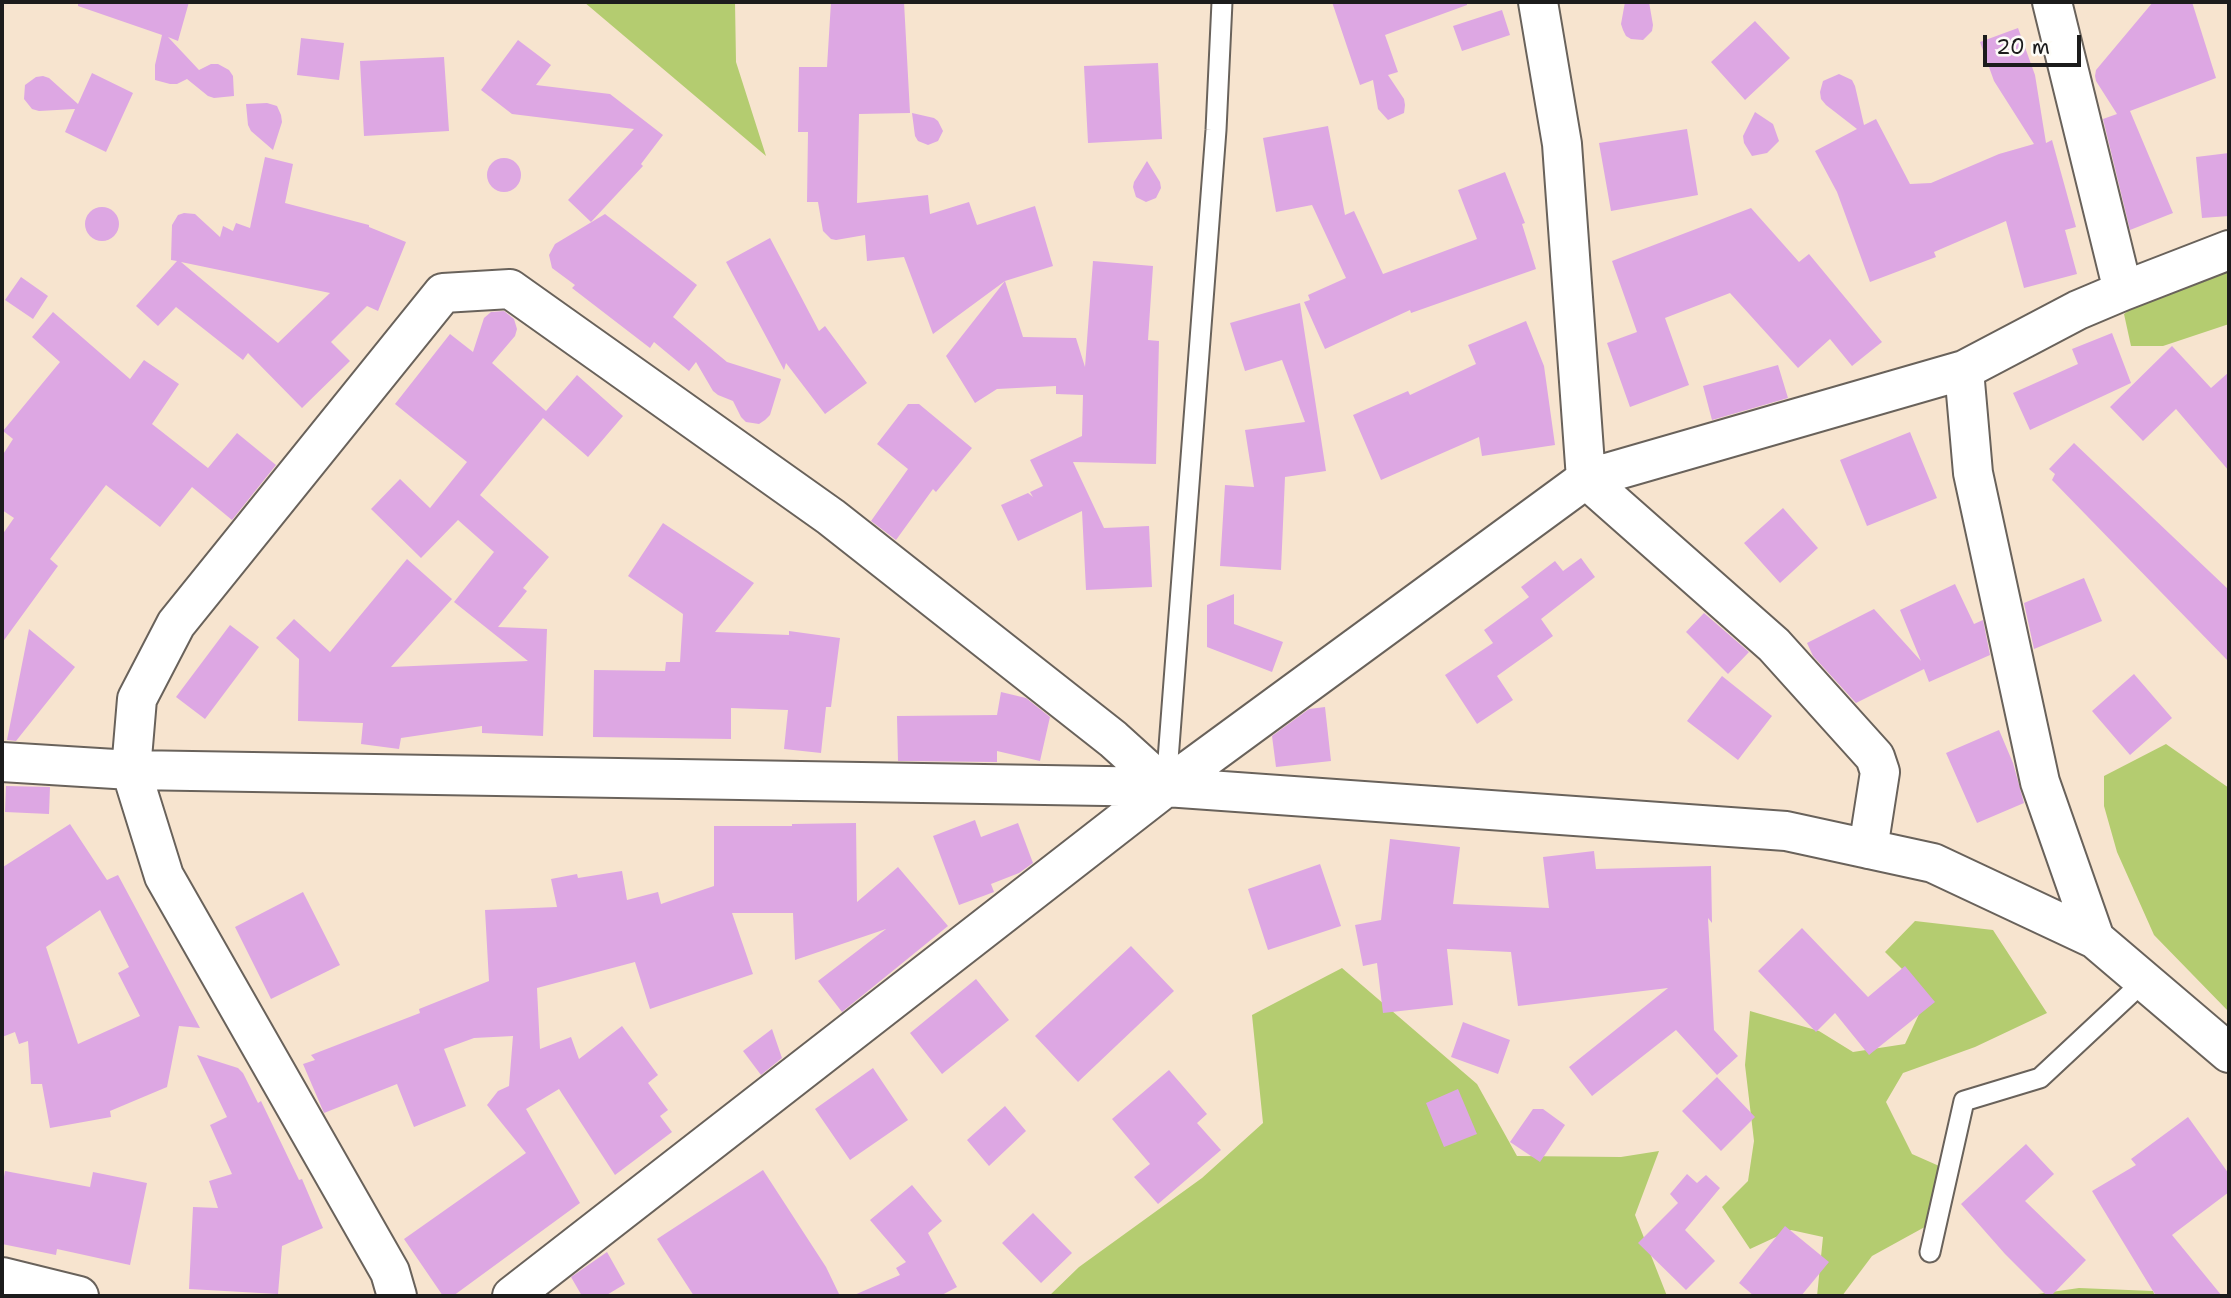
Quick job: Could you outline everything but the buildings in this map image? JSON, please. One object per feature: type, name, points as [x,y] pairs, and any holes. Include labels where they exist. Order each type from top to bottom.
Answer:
[{"type":"street","points":[[1538,2],[1562,144],[1586,479],[1774,645],[1875,757],[1880,772],[1868,849]]},
{"type":"street","points":[[2052,2],[2123,291]]},
{"type":"street","points":[[512,1296],[1166,787],[1586,479],[1964,370],[2078,310],[2229,250]]},
{"type":"street","points":[[397,1296],[390,1272],[164,876],[131,770],[137,699],[176,624],[443,293],[510,289],[831,517],[1113,739],[1166,787]]},
{"type":"street","points":[[1964,370],[1973,472],[2040,782],[2095,939]]},
{"type":"street","points":[[2,762],[131,770],[1166,787],[1786,831],[1933,863],[2095,939],[2229,1053]]},
{"type":"street","points":[[2,1276],[79,1296]]},
{"type":"lane","points":[[1166,787],[1216,130],[1222,2]]},
{"type":"lane","points":[[1930,1252],[1964,1101],[2040,1078],[2144,981]]},
{"type":"green space","points":[[584,2],[735,2],[736,62],[766,156]]},
{"type":"green space","points":[[2229,252],[2229,324],[2163,346],[2131,346],[2124,314],[2212,254]]},
{"type":"green space","points":[[2166,744],[2229,788],[2229,1012],[2154,935],[2117,852],[2104,806],[2104,776]]},
{"type":"green space","points":[[1915,921],[1993,930],[2047,1013],[1975,1047],[1903,1073],[1886,1102],[1912,1154],[1955,1173],[1932,1223],[1872,1256],[1842,1296],[1817,1296],[1823,1237],[1791,1230],[1750,1249],[1722,1207],[1748,1181],[1754,1141],[1745,1065],[1750,1011],[1819,1031],[1853,1052],[1905,1044],[1928,995],[1885,952]]},
{"type":"green space","points":[[1342,968],[1477,1084],[1517,1156],[1621,1157],[1659,1151],[1635,1215],[1667,1296],[1049,1296],[1079,1267],[1202,1178],[1263,1123],[1252,1015]]},
{"type":"green space","points":[[2079,1288],[2153,1291],[2155,1296],[2024,1296]]}]
